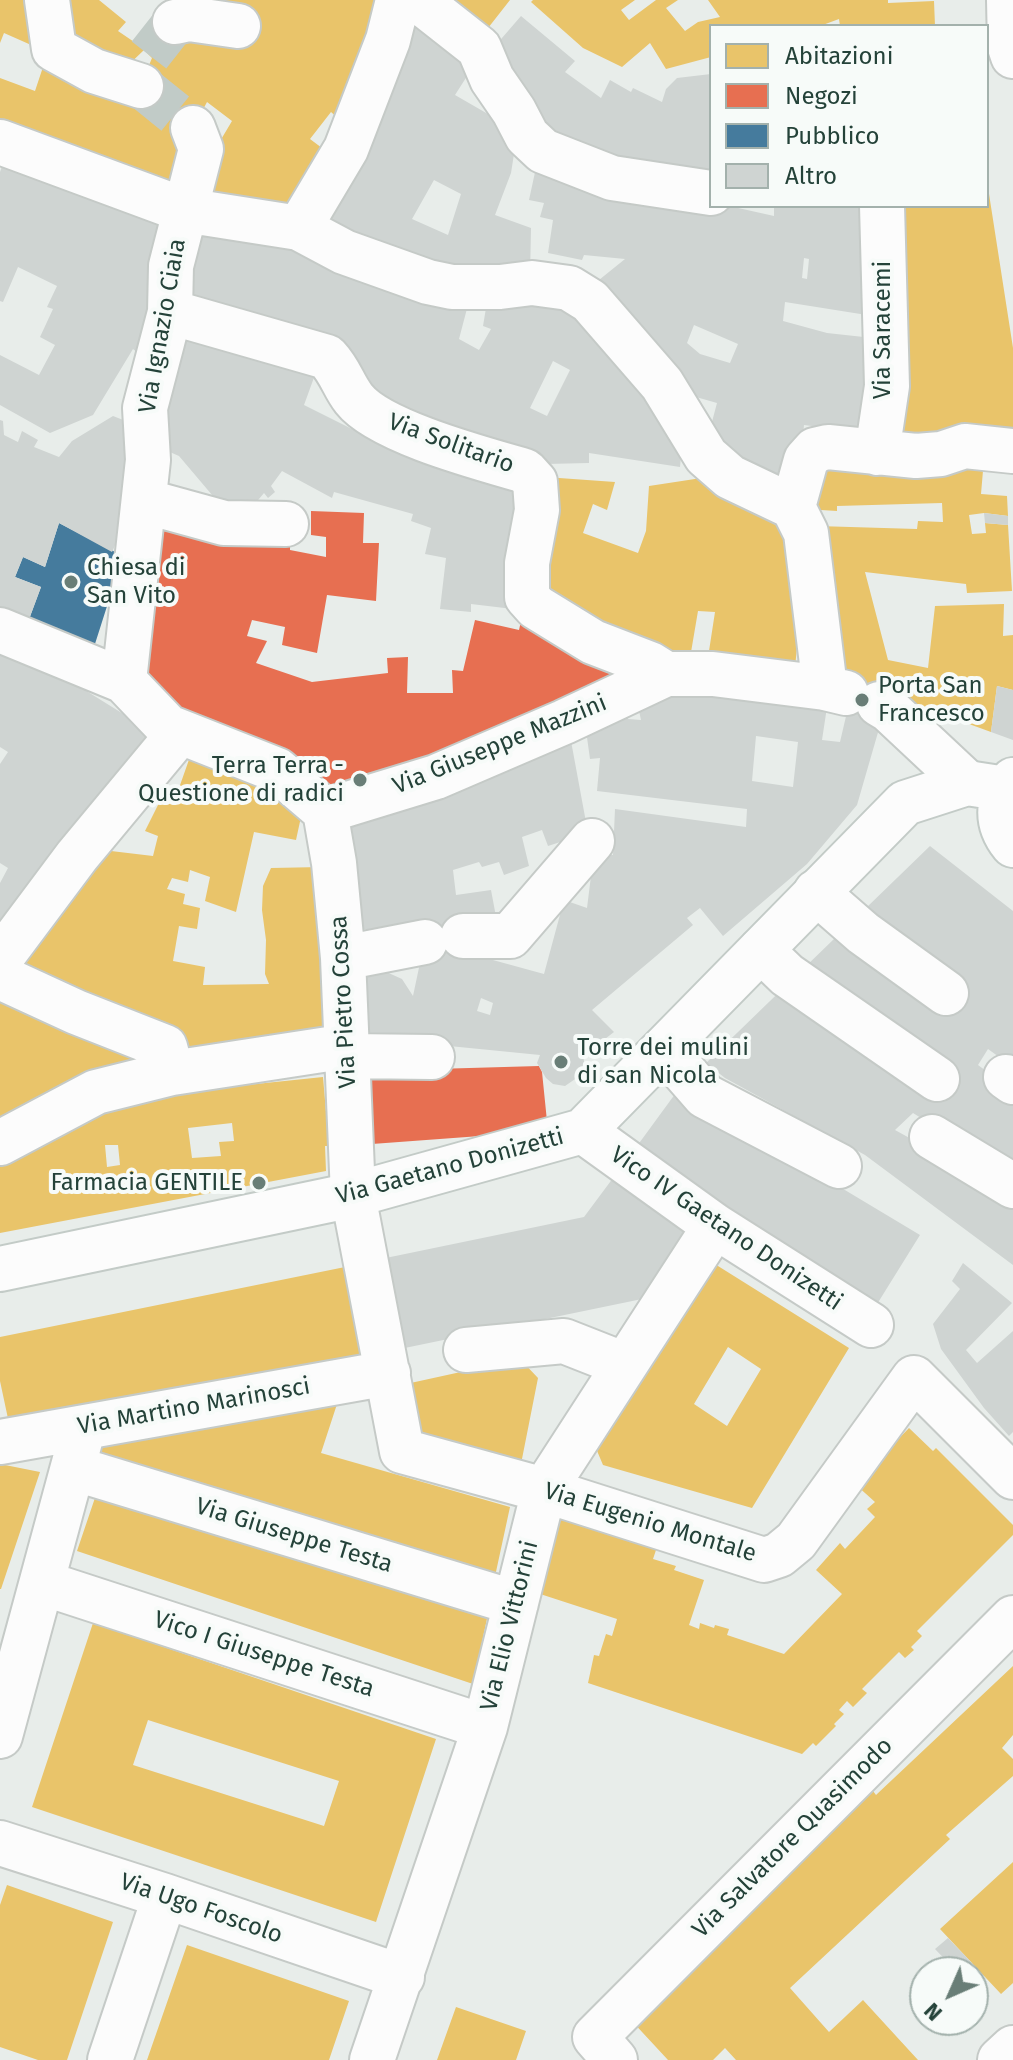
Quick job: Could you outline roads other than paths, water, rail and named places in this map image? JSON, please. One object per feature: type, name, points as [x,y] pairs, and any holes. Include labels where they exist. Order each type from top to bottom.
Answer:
[{"type":"street","points":[[47,0],[54,49],[94,71],[149,61],[189,19],[238,26]]},
{"type":"street","points":[[299,228],[346,149],[388,40],[398,0]]},
{"type":"street","points":[[418,0],[479,48],[492,79],[527,136],[543,151],[612,178],[709,193]]},
{"type":"street","points":[[1003,51],[1009,0]]},
{"type":"street","name":"Via Ignazio Ciaia","points":[[124,681],[148,460],[145,408],[170,312],[171,266],[201,149],[193,128]]},
{"type":"street","points":[[0,142],[184,210],[299,228],[344,252],[428,282],[452,287],[532,283],[569,288],[590,301],[662,384],[706,456],[730,477],[793,507],[806,533],[850,695]]},
{"type":"street","name":"Via Saracemi","points":[[877,453],[887,386],[882,208]]},
{"type":"street","name":"Via Solitario","points":[[170,312],[327,357],[339,369],[353,399],[372,414],[436,444],[525,471],[535,482],[537,510],[527,563],[527,597],[536,607],[593,642],[650,664],[666,674]]},
{"type":"street","points":[[793,507],[806,460],[815,450],[828,447],[916,456],[941,454],[965,446],[1013,451]]},
{"type":"street","points":[[144,501],[224,523],[286,524]]},
{"type":"street","points":[[0,630],[124,681],[168,727],[277,770],[325,811]]},
{"type":"street","points":[[666,674],[713,674],[850,695],[889,710],[995,784],[1001,801],[999,816],[1013,845]]},
{"type":"street","name":"Via Giuseppe Mazzini","points":[[325,811],[436,777],[666,674]]},
{"type":"street","points":[[0,959],[77,856],[180,732]]},
{"type":"street","name":"Via Gaetano Donizetti","points":[[0,1269],[353,1195],[583,1131],[905,803],[995,784]]},
{"type":"street","name":"Via Pietro Cossa","points":[[325,811],[334,863],[343,958],[353,1195],[402,1451]]},
{"type":"street","points":[[343,958],[444,939],[510,936],[592,841]]},
{"type":"street","points":[[816,892],[863,933],[946,993]]},
{"type":"street","points":[[761,950],[787,975],[937,1079]]},
{"type":"street","points":[[0,977],[76,1012],[165,1047],[172,1073]]},
{"type":"street","points":[[664,1049],[705,1096],[839,1166]]},
{"type":"street","points":[[0,1143],[96,1092],[172,1073],[348,1051],[432,1057]]},
{"type":"street","name":"Vico IV Gaetano Donizetti","points":[[583,1131],[715,1226],[871,1325]]},
{"type":"street","points":[[932,1137],[1013,1186]]},
{"type":"street","name":"Via Elio Vittorini","points":[[372,2060],[485,1727],[544,1490],[715,1226]]},
{"type":"street","points":[[466,1350],[564,1341],[625,1365]]},
{"type":"street","name":"Via Martino Marinosci","points":[[2,1431],[83,1426],[388,1373]]},
{"type":"street","name":"Via Eugenio Montale","points":[[402,1451],[544,1490],[764,1560],[779,1555],[796,1541],[914,1378],[1013,1477]]},
{"type":"street","points":[[0,1736],[83,1426]]},
{"type":"street","name":"Via Giuseppe Testa","points":[[73,1468],[516,1603]]},
{"type":"street","name":"Vico I Giuseppe Testa","points":[[43,1583],[485,1727]]},
{"type":"street","name":"Via Salvatore Quasimodo","points":[[615,2060],[595,2037],[1013,1618]]},
{"type":"street","name":"Via Ugo Foscolo","points":[[0,1843],[402,1977]]},
{"type":"street","points":[[110,2060],[165,1896]]},
{"type":"street","points":[[1000,2060],[1013,2048]]},
{"type":"tunnel","points":[[149,55],[175,22]]},
{"type":"tunnel","points":[[141,86],[193,128]]},
{"type":"place","name":"Chiesa di San Vito","points":[[71,582]]},
{"type":"place","name":"Porta San Francesco","points":[[862,700]]},
{"type":"place","name":"Terra Terra - Questione di radici","points":[[360,780]]},
{"type":"place","name":"Torre dei mulini di san Nicola","points":[[561,1062]]},
{"type":"place","name":"Farmacia GENTILE","points":[[259,1183]]}]
